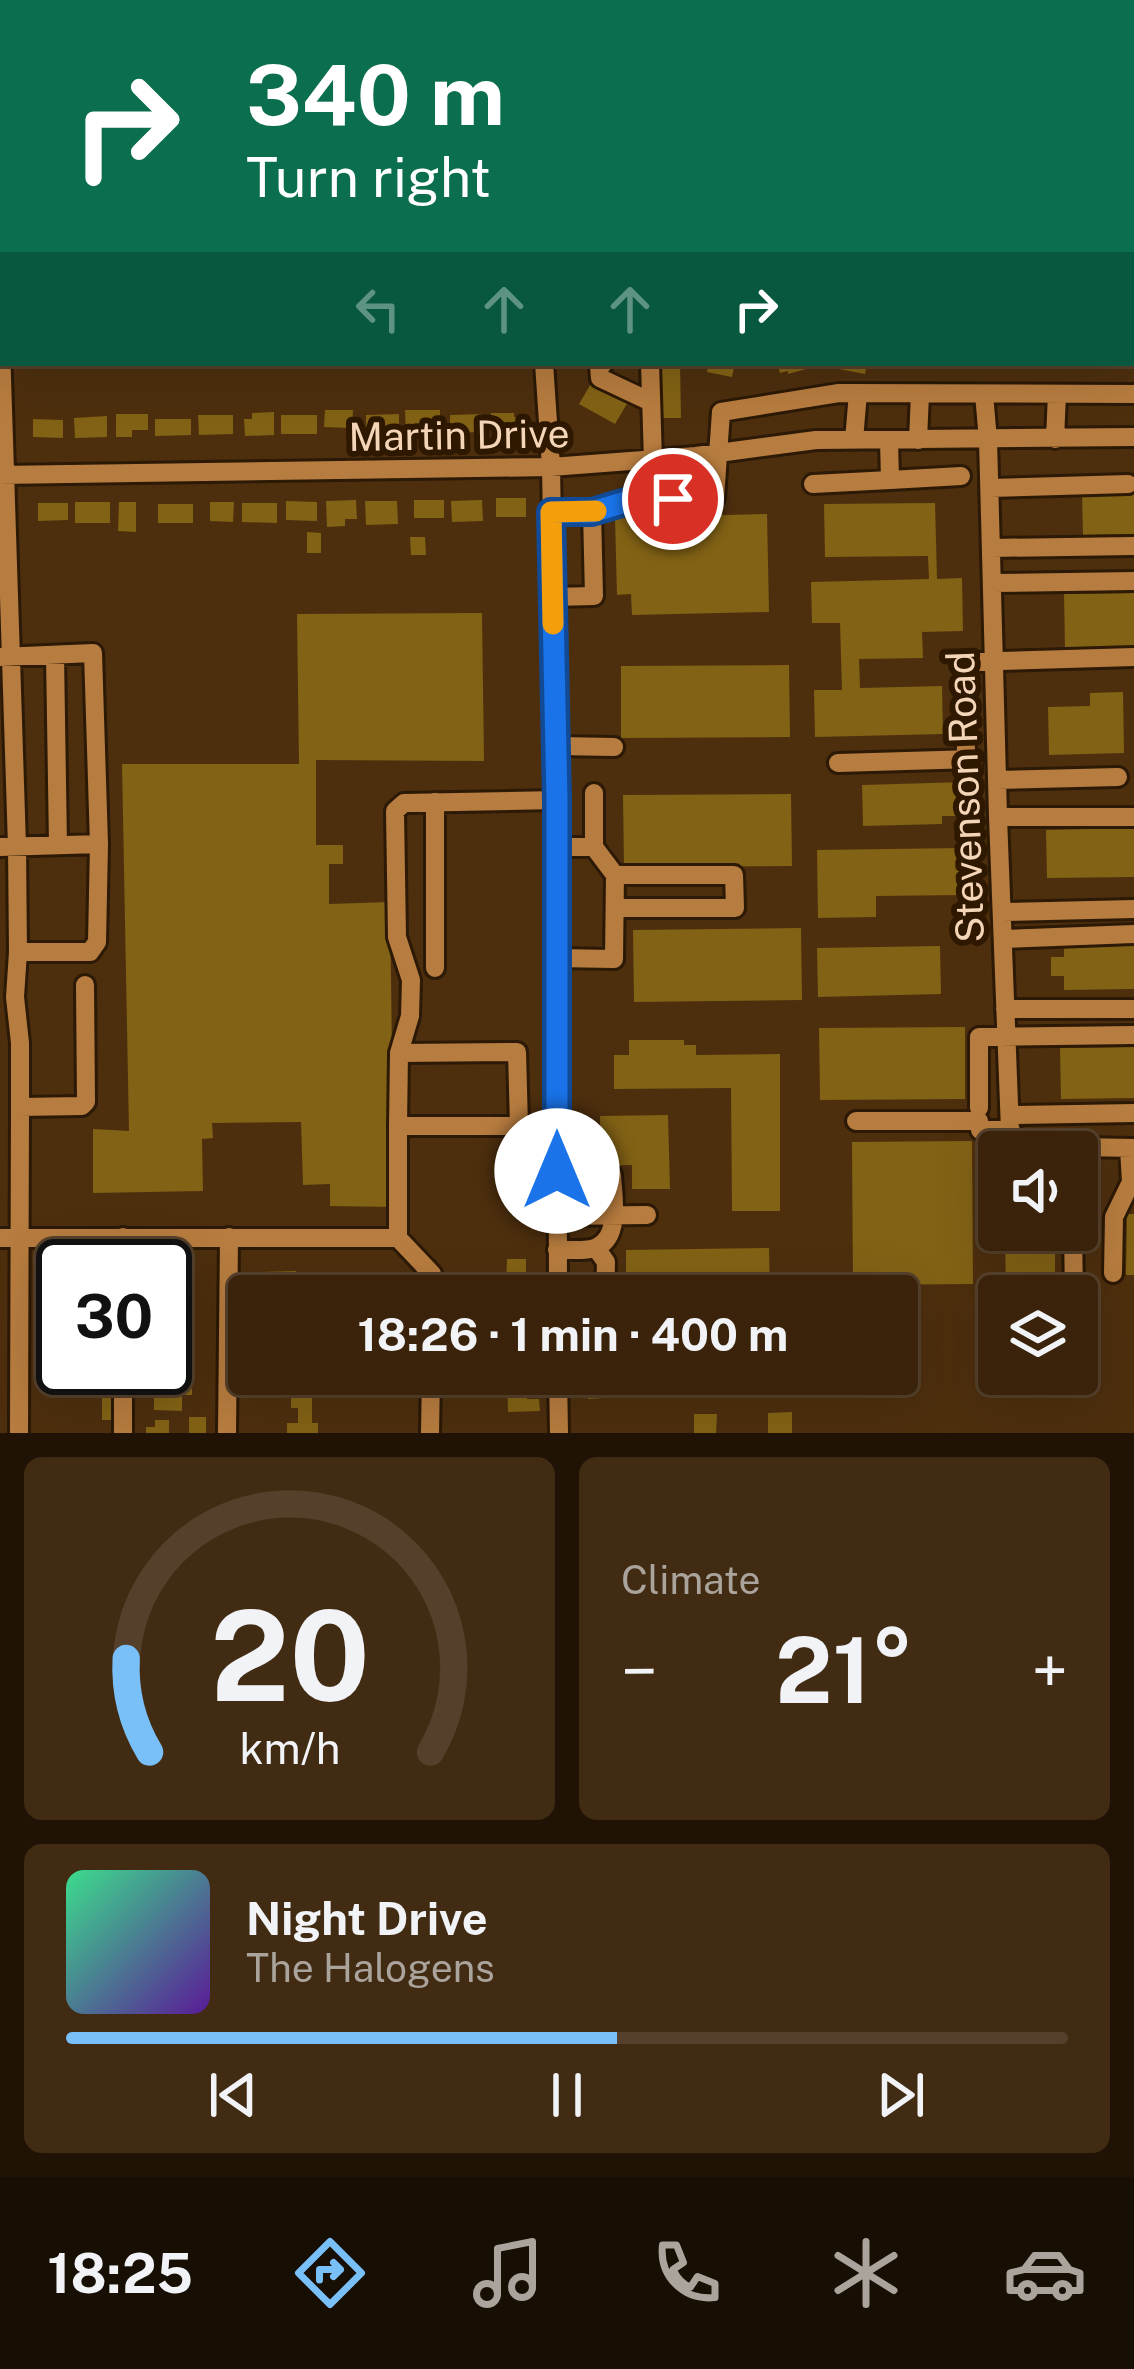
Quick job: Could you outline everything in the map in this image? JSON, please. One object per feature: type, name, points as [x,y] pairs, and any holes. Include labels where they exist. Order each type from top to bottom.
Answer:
[{"type":"street","points":[[544,366],[551,467],[557,800],[558,1275]]},
{"type":"street","points":[[600,366],[600,379],[651,402]]},
{"type":"street","points":[[650,366],[652,460]]},
{"type":"street","points":[[1,370],[8,846],[17,952],[10,1043],[20,1107],[9,1238],[19,1433]]},
{"type":"street","points":[[551,512],[592,512],[632,500],[715,498],[721,412],[839,393],[1134,394]]},
{"type":"street","points":[[854,440],[859,393]]},
{"type":"street","points":[[918,440],[920,394]]},
{"type":"street","name":"Stevenson Road","points":[[984,394],[1013,1124]]},
{"type":"street","points":[[1055,439],[1057,394]]},
{"type":"street","points":[[786,401],[789,443]]},
{"type":"street","name":"Martin Drive","points":[[3,475],[551,467],[789,443],[1134,437]]},
{"type":"street","points":[[889,440],[890,479]]},
{"type":"street","points":[[814,484],[961,476]]},
{"type":"street","points":[[990,488],[1128,484]]},
{"type":"street","points":[[552,597],[594,596],[592,512]]},
{"type":"street","points":[[991,548],[1134,546]]},
{"type":"street","points":[[992,583],[1134,581]]},
{"type":"street","points":[[4,657],[92,653],[99,844],[97,942],[90,952],[17,952]]},
{"type":"street","points":[[56,655],[58,845]]},
{"type":"street","points":[[966,759],[964,662],[1134,657]]},
{"type":"street","points":[[965,724],[995,722]]},
{"type":"street","points":[[556,746],[614,747]]},
{"type":"street","points":[[838,763],[996,758]]},
{"type":"street","points":[[997,780],[1118,777]]},
{"type":"street","points":[[556,958],[614,959],[615,875],[594,847],[594,793]]},
{"type":"street","points":[[432,1275],[398,1238],[399,1053],[410,1016],[411,980],[398,937],[395,812],[404,803],[557,800]]},
{"type":"street","points":[[435,802],[435,968]]},
{"type":"street","points":[[998,817],[1134,818]]},
{"type":"street","points":[[8,846],[99,844]]},
{"type":"street","points":[[557,847],[594,847]]},
{"type":"street","points":[[615,875],[734,875],[735,908],[615,908]]},
{"type":"street","points":[[1002,912],[1134,909]]},
{"type":"street","points":[[1003,939],[1134,934]]},
{"type":"street","points":[[20,1107],[82,1106],[86,1102],[85,985]]},
{"type":"street","points":[[1006,1009],[1134,1009]]},
{"type":"street","points":[[979,1114],[979,1037],[1134,1035]]},
{"type":"street","points":[[399,1053],[517,1052],[519,1126]]},
{"type":"street","points":[[1013,1124],[1134,1113]]},
{"type":"street","points":[[856,1121],[979,1114],[1030,1131]]},
{"type":"street","points":[[398,1126],[557,1126]]},
{"type":"street","points":[[1098,1149],[1132,1148],[1132,1182],[1114,1217],[1113,1273]]},
{"type":"street","points":[[557,1250],[596,1248],[610,1236],[612,1174]]},
{"type":"street","points":[[557,1216],[647,1215]]},
{"type":"street","points":[[227,1433],[229,1237]]},
{"type":"street","points":[[9,1238],[398,1238]]},
{"type":"street","points":[[596,1248],[606,1262],[606,1275]]},
{"type":"street","points":[[123,1395],[124,1433]]},
{"type":"street","points":[[430,1433],[431,1395]]},
{"type":"street","points":[[559,1395],[559,1433]]},
{"type":"building","points":[[653,366],[680,366],[681,418],[654,418]]},
{"type":"building","points":[[708,366],[734,366],[732,377],[707,372]]},
{"type":"building","points":[[778,366],[806,369],[788,374],[780,373]]},
{"type":"building","points":[[840,366],[866,366],[865,374]]},
{"type":"building","points":[[592,382],[628,402],[615,424],[579,404]]},
{"type":"building","points":[[325,410],[353,410],[352,428],[324,427]]},
{"type":"building","points":[[405,410],[440,410],[440,427],[424,427],[424,434],[406,434]]},
{"type":"building","points":[[274,412],[274,435],[245,436],[244,419],[252,419],[252,413]]},
{"type":"building","points":[[491,413],[522,417],[522,433],[491,432]]},
{"type":"building","points":[[116,414],[148,414],[148,430],[116,437]]},
{"type":"building","points":[[399,414],[399,431],[366,432],[366,415]]},
{"type":"building","points":[[481,414],[481,432],[450,433],[450,415]]},
{"type":"building","points":[[198,415],[233,415],[233,434],[199,435]]},
{"type":"building","points":[[281,415],[317,415],[317,434],[281,434]]},
{"type":"building","points":[[107,416],[107,437],[75,438],[74,418]]},
{"type":"building","points":[[33,419],[63,420],[63,438],[33,437]]},
{"type":"building","points":[[155,419],[191,419],[191,435],[155,436]]},
{"type":"building","points":[[1082,492],[1134,492],[1134,534],[1083,535]]},
{"type":"building","points":[[496,498],[526,498],[526,517],[496,517]]},
{"type":"building","points":[[356,500],[357,519],[345,519],[345,526],[327,527],[326,501]]},
{"type":"building","points":[[414,500],[444,500],[444,518],[414,518]]},
{"type":"building","points":[[482,500],[483,521],[452,522],[451,501]]},
{"type":"building","points":[[286,501],[317,502],[317,521],[286,520]]},
{"type":"building","points":[[365,501],[397,501],[398,524],[366,525]]},
{"type":"building","points":[[75,502],[110,502],[110,523],[75,523]]},
{"type":"building","points":[[119,502],[136,502],[136,532],[118,531]]},
{"type":"building","points":[[210,502],[234,502],[233,522],[210,521]]},
{"type":"building","points":[[38,503],[68,503],[68,520],[38,521]]},
{"type":"building","points":[[242,503],[277,503],[277,523],[242,522]]},
{"type":"building","points":[[935,503],[937,579],[962,578],[963,631],[922,632],[923,658],[859,659],[860,688],[942,686],[943,734],[815,737],[814,690],[842,690],[840,623],[812,623],[811,582],[929,579],[928,556],[825,557],[824,504]]},
{"type":"building","points":[[158,504],[193,504],[193,523],[158,523]]},
{"type":"building","points":[[767,514],[769,612],[632,615],[631,594],[617,595],[615,518]]},
{"type":"building","points":[[307,532],[321,533],[321,553],[307,553]]},
{"type":"building","points":[[410,537],[425,537],[426,555],[411,555]]},
{"type":"building","points":[[1134,593],[1134,647],[1065,648],[1064,594]]},
{"type":"building","points":[[482,613],[484,761],[316,760],[316,845],[343,845],[343,864],[329,864],[329,904],[390,902],[394,1207],[330,1206],[330,1184],[303,1185],[301,1122],[212,1123],[213,1138],[202,1139],[203,1191],[93,1193],[93,1129],[129,1131],[122,764],[299,764],[297,614]]},
{"type":"building","points":[[789,665],[790,737],[621,738],[621,666]]},
{"type":"building","points":[[1123,692],[1124,753],[1049,755],[1048,707],[1090,706],[1090,693]]},
{"type":"building","points":[[966,782],[967,816],[942,816],[942,824],[863,826],[862,785]]},
{"type":"building","points":[[791,794],[792,866],[624,867],[623,795]]},
{"type":"building","points":[[1134,828],[1134,877],[1047,878],[1046,830]]},
{"type":"building","points":[[962,848],[963,895],[876,896],[876,917],[818,918],[817,850]]},
{"type":"building","points":[[801,928],[802,1000],[634,1002],[633,930]]},
{"type":"building","points":[[1134,941],[1134,989],[1064,990],[1064,976],[1051,976],[1051,957],[1064,957],[1064,942]]},
{"type":"building","points":[[940,946],[941,994],[818,997],[817,948]]},
{"type":"building","points":[[965,1027],[965,1099],[820,1100],[819,1028]]},
{"type":"building","points":[[629,1040],[684,1040],[684,1045],[696,1045],[696,1055],[780,1054],[780,1211],[732,1211],[731,1088],[614,1089],[614,1055],[629,1055]]},
{"type":"building","points":[[1134,1047],[1134,1098],[1061,1099],[1060,1048]]},
{"type":"building","points":[[668,1115],[670,1189],[632,1189],[632,1165],[601,1166],[600,1116]]},
{"type":"building","points":[[972,1141],[973,1284],[918,1284],[918,1275],[853,1275],[852,1142]]},
{"type":"building","points":[[1127,1214],[1134,1214],[1134,1275],[1126,1275]]},
{"type":"building","points":[[769,1248],[770,1275],[626,1275],[626,1250]]},
{"type":"building","points":[[1005,1251],[1055,1251],[1055,1275],[1006,1275]]},
{"type":"building","points":[[507,1259],[526,1259],[526,1275],[506,1275]]},
{"type":"building","points":[[296,1271],[296,1275],[261,1275]]},
{"type":"building","points":[[102,1395],[115,1395],[116,1420],[102,1420]]},
{"type":"building","points":[[154,1395],[182,1395],[182,1411],[154,1410]]},
{"type":"building","points":[[291,1395],[312,1395],[312,1423],[318,1423],[318,1433],[287,1433],[287,1423],[298,1423],[298,1408],[291,1408]]},
{"type":"building","points":[[507,1395],[539,1399],[540,1411],[508,1412]]},
{"type":"building","points":[[792,1412],[792,1433],[768,1433],[768,1413]]},
{"type":"building","points":[[694,1414],[717,1414],[716,1433],[694,1433]]},
{"type":"building","points":[[189,1417],[206,1417],[206,1433],[189,1433]]},
{"type":"building","points":[[155,1420],[169,1420],[169,1433],[146,1433],[146,1427],[155,1427]]},
{"type":"slow traffic","points":[[553,624],[551,512],[596,511]]},
{"type":"route","points":[[557,1171],[551,512],[592,512],[632,500],[673,499]]}]
